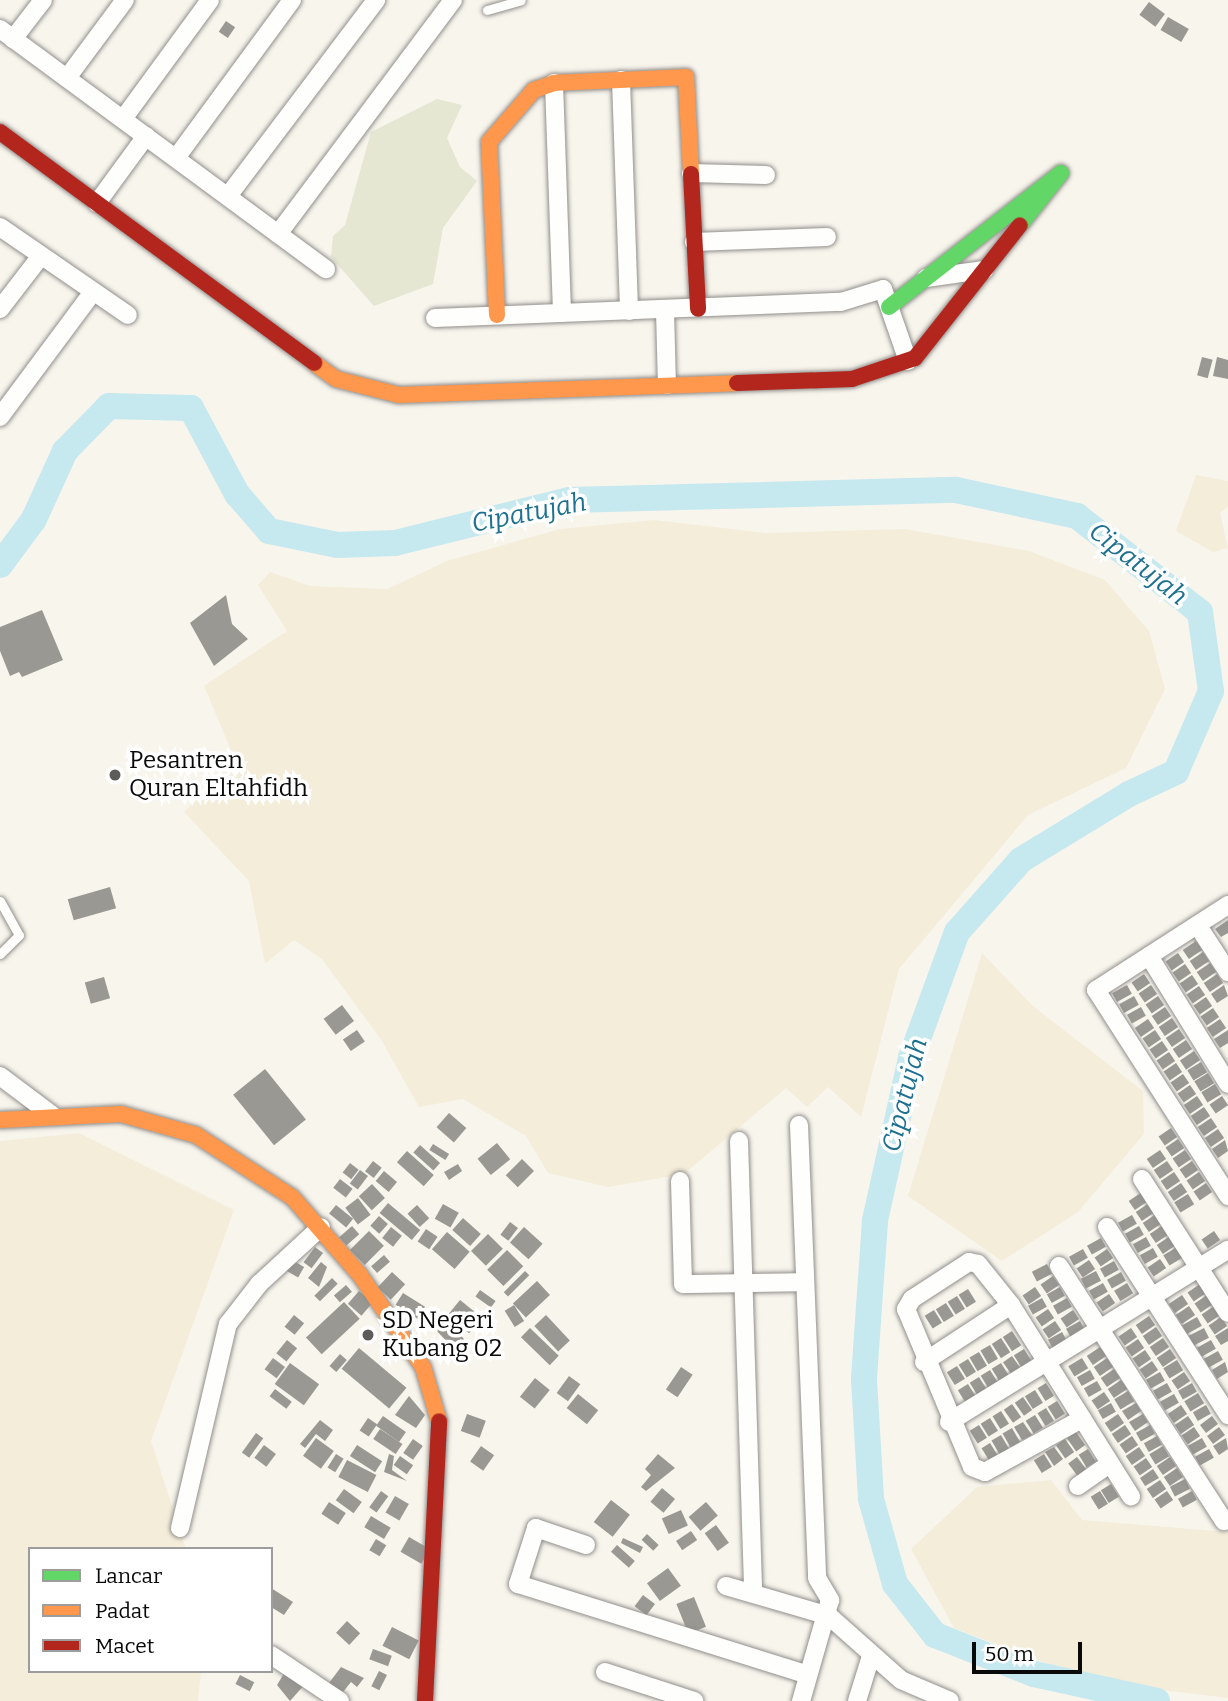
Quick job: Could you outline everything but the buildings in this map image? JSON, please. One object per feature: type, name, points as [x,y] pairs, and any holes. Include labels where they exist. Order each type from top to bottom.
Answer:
[{"type":"street","points":[[43,0],[7,34],[326,269]]},
{"type":"street","points":[[67,78],[125,0]]},
{"type":"street","points":[[123,119],[210,0]]},
{"type":"street","points":[[176,158],[292,0]]},
{"type":"street","points":[[228,196],[376,0]]},
{"type":"street","points":[[278,234],[453,0]]},
{"type":"street","points":[[497,315],[489,142],[534,90],[554,83],[686,77],[698,309]]},
{"type":"street","points":[[621,80],[629,311]]},
{"type":"street","points":[[554,83],[562,313]]},
{"type":"street","points":[[1,134],[336,379],[366,390],[399,395],[852,379],[908,361],[1061,173],[889,307]]},
{"type":"street","points":[[97,203],[146,136]]},
{"type":"street","points":[[691,173],[766,175]]},
{"type":"street","points":[[0,228],[128,315]]},
{"type":"street","points":[[694,242],[827,237]]},
{"type":"street","points":[[0,309],[40,257]]},
{"type":"street","points":[[926,278],[984,270]]},
{"type":"street","points":[[435,317],[841,302],[883,289],[908,361]]},
{"type":"street","points":[[0,417],[93,292]]},
{"type":"street","points":[[665,310],[667,385]]},
{"type":"street","points":[[1228,905],[1096,990],[1228,1196]]},
{"type":"street","points":[[1198,926],[1228,972]]},
{"type":"street","points":[[1149,956],[1228,1084]]},
{"type":"street","points":[[0,1076],[52,1115]]},
{"type":"street","points":[[0,1120],[52,1115],[121,1114],[196,1135],[272,1181],[321,1227],[423,1367],[440,1410],[425,1701]]},
{"type":"street","points":[[799,1125],[817,1578],[830,1601],[829,1616],[801,1701]]},
{"type":"street","points":[[739,1141],[752,1593]]},
{"type":"street","points":[[1142,1179],[1228,1313]]},
{"type":"street","points":[[680,1181],[682,1284],[805,1282]]},
{"type":"street","points":[[180,1528],[228,1324],[259,1284],[321,1227]]},
{"type":"street","points":[[1107,1227],[1228,1415]]},
{"type":"street","points":[[949,1422],[1048,1365],[1228,1250]]},
{"type":"street","points":[[1082,1419],[980,1472],[949,1422],[906,1315],[908,1304],[964,1264],[978,1264],[1011,1305],[1131,1496]]},
{"type":"street","points":[[1059,1266],[1224,1521]]},
{"type":"street","points":[[925,1362],[1011,1305]]},
{"type":"street","points":[[1078,1486],[1111,1464]]},
{"type":"street","points":[[586,1545],[536,1528],[518,1584],[808,1675]]},
{"type":"street","points":[[726,1586],[829,1616],[871,1656],[932,1699],[950,1701]]},
{"type":"street","points":[[273,1656],[340,1701]]},
{"type":"street","points":[[857,1701],[871,1656]]},
{"type":"street","points":[[605,1672],[694,1701]]},
{"type":"lane","points":[[486,10],[521,0]]},
{"type":"lane","points":[[0,901],[19,935],[0,954]]},
{"type":"shaded area","points":[[1196,475],[1228,481],[1228,506],[1220,513],[1228,548],[1213,552],[1176,531]]},
{"type":"shaded area","points":[[654,520],[767,533],[905,529],[1029,551],[1105,580],[1149,631],[1165,689],[1126,768],[1028,815],[899,969],[861,1117],[828,1087],[807,1107],[786,1088],[684,1174],[608,1187],[548,1173],[526,1136],[463,1099],[419,1107],[382,1041],[322,959],[294,940],[265,964],[249,881],[184,812],[197,799],[225,788],[236,762],[204,686],[287,631],[258,585],[270,572],[310,586],[387,589],[447,561],[560,529]]},
{"type":"shaded area","points":[[982,953],[1034,1007],[1143,1091],[1144,1134],[1078,1212],[1002,1261],[908,1196]]},
{"type":"shaded area","points":[[79,1133],[234,1210],[151,1441],[185,1547],[28,1547],[28,1673],[201,1673],[198,1701],[0,1701],[0,1141]]},
{"type":"shaded area","points":[[1051,1480],[1082,1520],[1228,1532],[1228,1698],[1096,1682],[954,1628],[911,1549],[977,1487]]},
{"type":"green space","points":[[437,99],[462,105],[447,138],[460,167],[477,181],[443,228],[433,284],[374,306],[331,257],[333,236],[345,225],[371,132]]},
{"type":"waterway","name":"Cipatujah","points":[[0,565],[34,519],[65,451],[109,406],[191,408],[237,494],[269,531],[338,545],[395,543],[569,500],[956,490],[1077,516],[1200,612],[1211,691],[1176,772],[1129,794],[1021,860],[957,932],[911,1058],[875,1221],[864,1380],[871,1499],[895,1584],[935,1635],[1034,1674],[1157,1701]]},
{"type":"traffic: fast","points":[[889,307],[1061,173],[1020,225]]},
{"type":"traffic: slow","points":[[497,315],[489,142],[534,90],[554,83],[686,77],[691,174]]},
{"type":"traffic: slow","points":[[314,363],[336,379],[399,395],[737,383]]},
{"type":"traffic: slow","points":[[0,1120],[121,1114],[196,1135],[292,1197],[360,1275],[423,1367],[439,1421]]},
{"type":"traffic: jam","points":[[0,132],[314,363]]},
{"type":"traffic: jam","points":[[691,174],[698,309]]},
{"type":"traffic: jam","points":[[737,383],[852,379],[915,358],[1020,225]]},
{"type":"traffic: jam","points":[[425,1701],[439,1421]]},
{"type":"place","name":"Pesantren Quran Eltahfidh","points":[[115,775]]},
{"type":"place","name":"SD Negeri Kubang 02","points":[[368,1335]]}]
